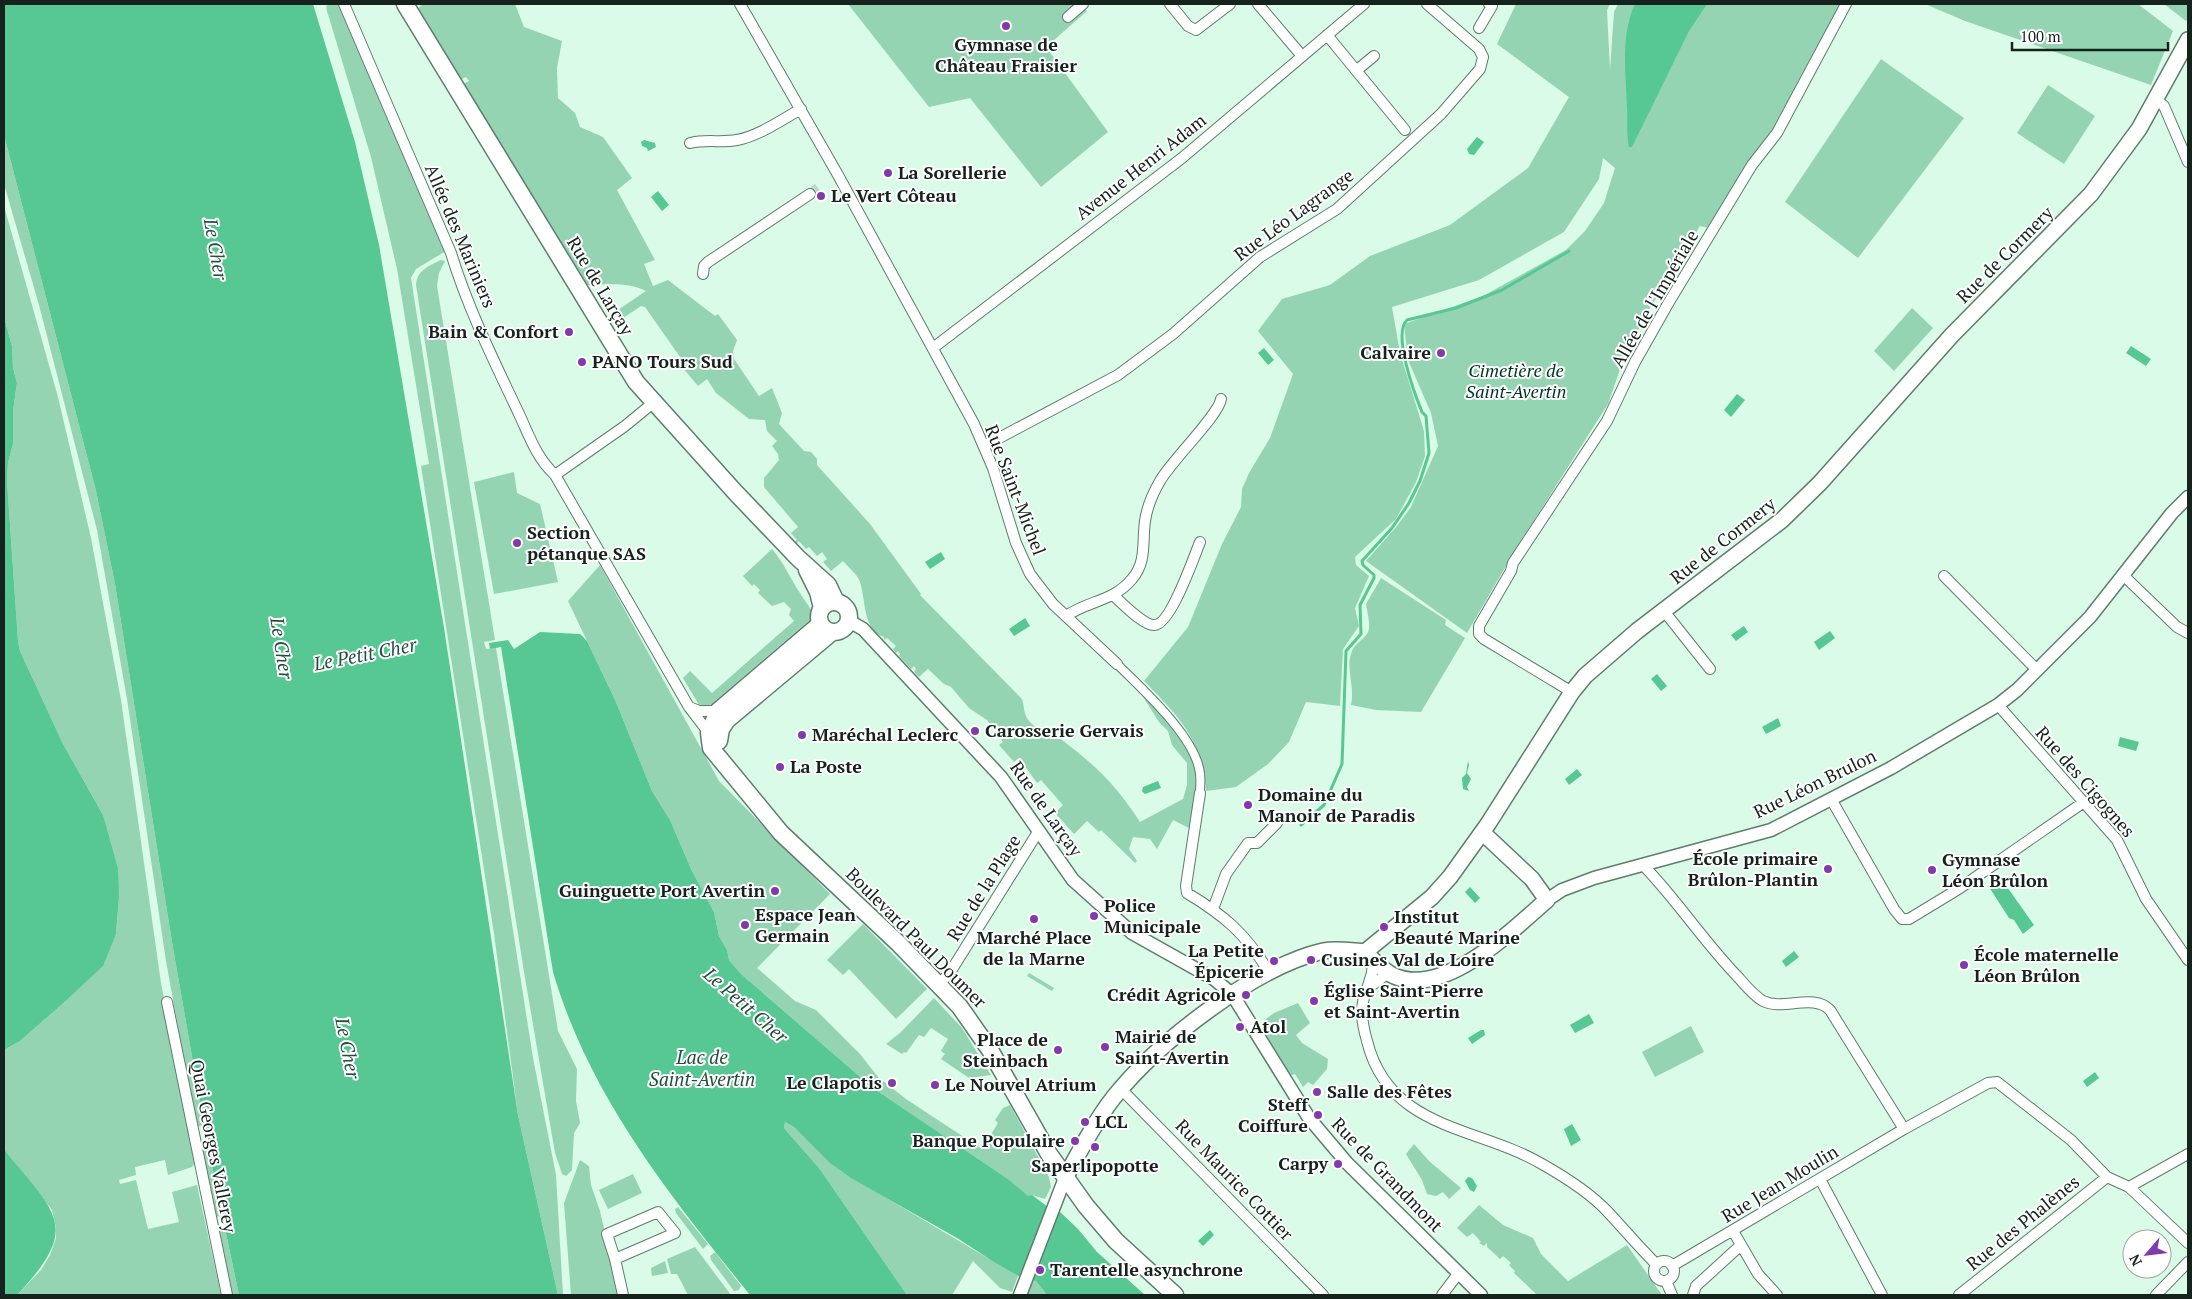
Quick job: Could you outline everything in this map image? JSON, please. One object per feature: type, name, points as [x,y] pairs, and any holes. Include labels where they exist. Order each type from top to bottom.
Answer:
[{"type":"main road","name":"Rue de Larçay","points":[[405,4],[629,371],[653,402],[800,560],[818,592],[827,617],[848,610],[849,621]]},
{"type":"main road","name":"Rue de Cormery","points":[[1369,956],[1432,897],[1450,877],[1483,833],[1572,692],[1585,676],[1664,611],[1782,520],[1820,483],[1952,335],[2091,194],[2132,139],[2188,40]]},
{"type":"main road","points":[[827,617],[840,632],[849,621]]},
{"type":"main road","points":[[709,733],[718,712],[827,617]]},
{"type":"main road","points":[[730,771],[720,749],[720,734],[723,724],[827,617]]},
{"type":"main road","name":"Boulevard Paul Doumer","points":[[709,733],[711,748],[781,833],[939,984],[980,1033],[1065,1178],[1116,1241],[1175,1295]]},
{"type":"main road","points":[[1483,833],[1532,878],[1547,900]]},
{"type":"main road","name":"Rue Léon Brulon","points":[[1369,956],[1388,973],[1416,981],[1430,979],[1461,966],[1496,943],[1547,900]]},
{"type":"main road","points":[[1065,1178],[1078,1153],[1121,1088],[1196,1019],[1232,994],[1270,972],[1324,951],[1369,956]]},
{"type":"street","name":"Allée des Mariniers","points":[[344,4],[451,253],[458,275],[491,355],[542,462],[554,475],[689,707],[709,733]]},
{"type":"street","name":"Rue Saint-Michel","points":[[740,4],[933,348],[984,446],[1021,557],[1042,590],[1066,616],[1168,713],[1192,751],[1200,772],[1200,793],[1186,886],[1187,893],[1236,928],[1252,945],[1270,972]]},
{"type":"street","points":[[1068,17],[1083,4]]},
{"type":"street","points":[[1170,4],[1188,26],[1196,30],[1230,4]]},
{"type":"street","points":[[1258,4],[1302,56]]},
{"type":"street","name":"Avenue Henri Adam","points":[[933,348],[1182,158],[1364,4]]},
{"type":"street","name":"Rue Léo Lagrange","points":[[984,446],[1102,386],[1133,365],[1172,334],[1260,257],[1337,209],[1441,114],[1480,69],[1483,57],[1479,49],[1427,4]]},
{"type":"street","points":[[1479,28],[1492,6],[1488,4]]},
{"type":"street","name":"Allée de l'Impériale","points":[[1572,692],[1479,634],[1479,626],[1490,609],[1517,556],[1607,421],[1635,362],[1669,302],[1752,165],[1777,133],[1846,4]]},
{"type":"street","points":[[1327,35],[1405,130]]},
{"type":"street","points":[[1357,70],[1374,56]]},
{"type":"street","points":[[2156,99],[2164,106],[2188,162]]},
{"type":"street","points":[[690,144],[704,140],[730,141],[747,137],[800,109]]},
{"type":"street","points":[[703,274],[704,266],[708,262],[810,194]]},
{"type":"street","points":[[1066,616],[1114,596],[1132,579],[1141,564],[1146,513],[1159,482],[1180,452],[1217,411],[1221,399]]},
{"type":"street","points":[[554,475],[625,426],[653,402]]},
{"type":"street","name":"Rue Léon Brulon","points":[[1547,900],[1574,885],[1771,830],[1890,768],[1998,705],[2037,670],[2090,617],[2172,513],[2188,498]]},
{"type":"street","points":[[1114,596],[1144,621],[1153,626],[1158,625],[1168,616],[1200,542]]},
{"type":"street","points":[[2123,575],[2177,627],[2188,633]]},
{"type":"street","points":[[1944,576],[2037,670]]},
{"type":"street","points":[[1664,611],[1710,669]]},
{"type":"street","name":"Rue de Larçay","points":[[849,621],[863,629],[1001,777],[1073,880],[1132,933],[1214,979],[1232,994]]},
{"type":"street","name":"Rue des Cigognes","points":[[1998,705],[2117,840],[2146,899],[2188,960]]},
{"type":"street","points":[[689,707],[699,712],[718,712]]},
{"type":"street","points":[[1830,799],[1894,909],[1902,919],[1909,919],[1960,888],[2084,802]]},
{"type":"street","points":[[1213,910],[1226,874],[1248,843],[1257,842],[1277,823]]},
{"type":"street","name":"Rue de la Plage","points":[[939,984],[948,974],[1038,832]]},
{"type":"street","points":[[1643,865],[1727,966],[1762,1000],[1772,1004],[1816,1003],[1825,1005],[1830,1010],[1904,1129]]},
{"type":"street","points":[[1369,956],[1372,973],[1361,1004],[1369,1050],[1386,1081],[1403,1100],[1430,1119],[1450,1128],[1515,1149],[1574,1184],[1606,1210],[1656,1264]]},
{"type":"street","points":[[1367,989],[1388,973]]},
{"type":"street","name":"Rue de Grandmont","points":[[1232,994],[1308,1118],[1347,1163],[1481,1295]]},
{"type":"street","name":"Quai Georges Vallerey","points":[[167,1002],[227,1295]]},
{"type":"street","name":"Rue Jean Moulin","points":[[1672,1266],[1904,1129],[1988,1083],[1997,1082],[2072,1140],[2107,1176]]},
{"type":"street","name":"Rue Maurice Cottier","points":[[1121,1088],[1324,1295]]},
{"type":"street","points":[[2129,1187],[2188,1154]]},
{"type":"street","points":[[2107,1176],[2129,1187],[2188,1244]]},
{"type":"street","name":"Rue des Phalènes","points":[[1960,1295],[2107,1176]]},
{"type":"street","points":[[1020,1295],[1065,1178]]},
{"type":"street","points":[[1820,1179],[1882,1295]]},
{"type":"street","points":[[614,1259],[675,1232],[658,1212],[607,1234],[623,1295]]},
{"type":"street","points":[[1733,1231],[1758,1274],[1777,1295]]},
{"type":"street","points":[[1693,1295],[1696,1286],[1741,1245]]},
{"type":"street","points":[[1656,1264],[1664,1261],[1672,1266],[1673,1275],[1666,1281]]},
{"type":"street","points":[[2156,1295],[2188,1262]]},
{"type":"street","points":[[1656,1264],[1655,1276],[1660,1280],[1666,1281]]},
{"type":"street","points":[[1442,1295],[1458,1274]]},
{"type":"street","points":[[1666,1281],[1672,1295]]},
{"type":"green space","points":[[337,4],[342,8],[446,251],[416,269],[411,278],[533,1058],[556,1175],[563,1295],[558,1295],[518,1115],[494,934],[421,466],[429,464],[397,269],[371,157],[327,11],[326,6]]},
{"type":"green space","points":[[423,4],[515,4],[524,27],[562,41],[557,68],[558,98],[575,113],[580,127],[603,137],[632,178],[617,190],[655,260],[644,264],[653,286],[668,280],[715,316],[718,314],[737,340],[733,351],[734,359],[759,396],[772,388],[782,413],[779,424],[804,451],[811,452],[817,459],[817,465],[870,524],[920,595],[1022,699],[1027,719],[1032,724],[1058,737],[1093,765],[1113,785],[1140,822],[1183,799],[1187,785],[1187,763],[1172,745],[1168,731],[1159,722],[1140,692],[1110,665],[1113,663],[1151,700],[1176,729],[1193,760],[1197,776],[1197,796],[1191,829],[1173,820],[1157,849],[1150,839],[1133,837],[1129,849],[1137,861],[1135,863],[1101,830],[1099,832],[1087,821],[1074,834],[1055,813],[1063,805],[1041,780],[1037,783],[1019,758],[1014,762],[999,745],[1003,742],[987,720],[969,708],[951,687],[944,684],[928,669],[919,677],[914,672],[916,669],[914,666],[911,669],[899,656],[898,651],[896,653],[893,649],[896,646],[887,638],[884,640],[884,637],[872,629],[866,614],[862,590],[857,577],[843,561],[831,571],[823,562],[827,559],[822,552],[817,556],[809,547],[806,549],[799,541],[795,545],[793,543],[797,540],[791,533],[798,527],[764,487],[764,478],[779,460],[778,454],[772,446],[777,441],[767,431],[765,420],[749,419],[716,393],[707,379],[698,386],[677,361],[680,357],[645,307],[641,306],[620,320],[615,312],[646,291],[623,285],[584,285],[463,84],[469,81],[466,77],[460,80],[418,8]]},
{"type":"green space","points":[[848,4],[1081,4],[1087,11],[1046,47],[1108,132],[1041,187],[970,98],[929,107]]},
{"type":"green space","name":"Cimetière de Saint-Avertin","points":[[1516,4],[1610,4],[1607,10],[1610,70],[1614,12],[1618,4],[1841,4],[1777,125],[1709,228],[1700,226],[1650,308],[1625,355],[1608,404],[1517,547],[1467,633],[1366,561],[1411,507],[1438,446],[1431,413],[1408,360],[1404,324],[1483,296],[1566,250],[1585,231],[1604,203],[1615,168],[1603,158],[1599,179],[1564,232],[1479,280],[1392,307],[1400,353],[1424,431],[1425,456],[1416,482],[1396,519],[1355,557],[1356,565],[1369,576],[1355,608],[1359,626],[1343,649],[1340,706],[1306,702],[1289,742],[1268,764],[1236,787],[1206,791],[1200,757],[1187,730],[1168,706],[1144,681],[1188,627],[1222,544],[1241,507],[1242,489],[1249,473],[1270,438],[1293,374],[1258,331],[1282,299],[1330,285],[1370,256],[1450,225],[1528,168],[1569,97],[1497,44]]},
{"type":"green space","points":[[1925,4],[2138,4],[2173,31],[2151,85],[1965,21]]},
{"type":"green space","points":[[2164,4],[2188,4],[2188,17],[2186,21]]},
{"type":"green space","points":[[1881,59],[1964,118],[1858,258],[1785,202]]},
{"type":"green space","points":[[2048,85],[2095,116],[2064,164],[2017,133]]},
{"type":"green space","points":[[4,135],[96,491],[115,584],[172,942],[204,1125],[196,1127],[166,961],[127,699],[97,530],[39,305],[4,184]]},
{"type":"green space","points":[[4,206],[58,397],[91,538],[121,700],[161,983],[195,1163],[192,1167],[168,1175],[165,1160],[135,1167],[136,1175],[119,1180],[120,1184],[136,1180],[148,1229],[179,1222],[172,1192],[197,1185],[221,1295],[17,1295],[41,1270],[50,1255],[56,1238],[56,1228],[52,1210],[4,1149],[4,1050],[20,1041],[60,1006],[116,934],[119,897],[103,815],[63,744],[20,651],[18,641],[7,481],[8,463],[13,444],[13,411],[17,383],[13,368],[12,346],[4,317]]},
{"type":"green space","points":[[441,260],[445,261],[439,273],[437,286],[495,640],[484,642],[486,649],[496,648],[558,1031],[577,1069],[576,1101],[580,1123],[574,1133],[572,1170],[566,1176],[562,1174],[555,1153],[524,972],[416,285],[421,272]]},
{"type":"green space","points":[[1912,308],[1933,328],[1894,371],[1874,351]]},
{"type":"green space","name":"Section pétanque SAS","points":[[514,472],[517,493],[540,504],[558,582],[494,594],[474,482]]},
{"type":"green space","points":[[772,549],[809,607],[813,617],[710,705],[699,705],[683,678],[690,671],[712,693],[794,621],[789,615],[791,609],[784,602],[772,606],[758,593],[760,590],[754,584],[752,586],[743,576]]},
{"type":"green space","points":[[600,565],[719,781],[830,894],[757,968],[795,1001],[816,1010],[860,1054],[878,1077],[906,1099],[982,1149],[998,1123],[995,1120],[1003,1108],[1010,1105],[1049,1177],[1051,1187],[1045,1199],[1032,1195],[1028,1197],[1008,1179],[873,1088],[741,974],[729,960],[727,950],[719,936],[714,912],[692,871],[670,820],[652,791],[616,702],[568,601]]},
{"type":"green space","points":[[1381,578],[1446,620],[1445,625],[1465,638],[1421,712],[1376,710],[1351,705],[1352,692],[1349,666],[1351,654],[1354,647],[1368,632],[1369,622],[1366,604]]},
{"type":"green space","points":[[863,924],[927,989],[896,1019],[849,969],[843,975],[827,960]]},
{"type":"green space","points":[[1029,973],[1054,988],[1052,991],[1027,976]]},
{"type":"green space","points":[[934,998],[962,1028],[991,1075],[969,1078],[941,1059],[945,1054],[941,1051],[948,1039],[931,1028],[924,1037],[919,1035],[906,1053],[902,1054],[886,1044],[901,1032]]},
{"type":"green space","points":[[1298,1003],[1310,1023],[1296,1035],[1302,1043],[1328,1059],[1327,1069],[1313,1085],[1308,1082],[1303,1087],[1295,1074],[1290,1076],[1258,1025],[1274,1013]]},
{"type":"green space","points":[[1691,1026],[1704,1052],[1655,1077],[1642,1052]]},
{"type":"green space","points":[[785,1122],[794,1127],[841,1171],[1018,1276],[1012,1292],[1000,1288],[973,1261],[952,1295],[907,1295],[819,1168],[784,1128]]},
{"type":"green space","points":[[207,1143],[222,1216],[214,1217],[200,1144]]},
{"type":"green space","points":[[1414,1144],[1429,1161],[1461,1188],[1449,1199],[1443,1192],[1436,1196],[1427,1194],[1422,1180],[1406,1154]]},
{"type":"green space","points":[[580,1160],[589,1166],[591,1185],[600,1211],[619,1295],[571,1295],[564,1203]]},
{"type":"green space","points":[[633,1174],[642,1193],[608,1209],[599,1190]]},
{"type":"green space","points":[[1479,1205],[1503,1225],[1533,1238],[1541,1254],[1568,1281],[1627,1245],[1662,1295],[1537,1295],[1514,1273],[1515,1271],[1509,1265],[1511,1263],[1503,1256],[1500,1259],[1487,1247],[1487,1243],[1484,1246],[1479,1243],[1481,1242],[1473,1233],[1467,1237],[1457,1228]]},
{"type":"green space","points":[[678,1207],[708,1244],[703,1249],[676,1213],[675,1209]]},
{"type":"green space","points":[[225,1229],[239,1295],[231,1295],[217,1231]]},
{"type":"green space","points":[[695,1247],[731,1295],[688,1295],[677,1274],[671,1274],[667,1259]]},
{"type":"green space","points":[[715,1252],[741,1286],[739,1290],[734,1291],[711,1260],[710,1256]]},
{"type":"green space","points":[[665,1261],[668,1273],[652,1276],[651,1268]]},
{"type":"green space","points":[[1032,1280],[1036,1281],[1047,1295],[1026,1295]]},
{"type":"water","points":[[4,4],[313,4],[355,142],[379,245],[444,628],[518,1115],[558,1295],[239,1295],[207,1143],[209,1142],[204,1125],[172,942],[115,584],[96,491],[4,135]]},
{"type":"water","points":[[1635,4],[1707,4],[1689,31],[1632,147],[1629,147],[1625,55],[1627,29]]},
{"type":"water","points":[[1477,137],[1484,142],[1474,155],[1469,154],[1467,149]]},
{"type":"water","points":[[644,140],[655,143],[656,147],[648,151],[647,148],[642,146],[641,142]]},
{"type":"water","points":[[658,191],[669,205],[662,211],[651,197]]},
{"type":"water","points":[[4,317],[12,346],[13,368],[17,383],[13,411],[13,444],[8,463],[7,481],[18,641],[20,651],[63,744],[103,815],[118,869],[119,897],[116,934],[103,966],[20,1041],[4,1050]]},
{"type":"water","points":[[2131,346],[2151,359],[2146,366],[2126,353]]},
{"type":"water","points":[[1264,348],[1274,360],[1268,365],[1258,353]]},
{"type":"water","points":[[1737,394],[1745,400],[1731,417],[1724,410]]},
{"type":"water","points":[[941,552],[945,559],[930,569],[925,562]]},
{"type":"water","points":[[1025,618],[1030,626],[1014,636],[1009,629]]},
{"type":"water","points":[[1744,626],[1748,632],[1736,641],[1731,635]]},
{"type":"water","points":[[1830,631],[1835,638],[1819,650],[1814,642]]},
{"type":"water","name":"Lac de Saint-Avertin","points":[[540,632],[580,634],[587,641],[616,702],[652,791],[670,820],[692,871],[714,912],[719,936],[727,950],[729,960],[741,974],[873,1088],[1008,1179],[1028,1196],[1032,1195],[1052,1210],[1059,1211],[1078,1229],[1097,1252],[1145,1295],[1047,1295],[1036,1281],[1018,1276],[957,1238],[851,1178],[830,1163],[794,1127],[785,1122],[784,1128],[819,1168],[907,1295],[750,1295],[662,1182],[610,1103],[588,1061],[569,1018],[553,972],[501,647],[490,649],[489,643],[508,640],[514,649]]},
{"type":"water","points":[[1657,674],[1667,686],[1661,691],[1651,679]]},
{"type":"water","points":[[1778,718],[1781,726],[1766,734],[1762,727]]},
{"type":"water","points":[[2120,737],[2139,742],[2136,751],[2118,746]]},
{"type":"water","points":[[1468,761],[1467,773],[1471,779],[1467,787],[1469,791],[1463,789],[1462,778],[1466,774]]},
{"type":"water","points":[[1577,769],[1582,775],[1569,785],[1565,779]]},
{"type":"water","points":[[1158,781],[1161,788],[1145,794],[1142,791],[1143,787]]},
{"type":"water","points":[[2000,877],[2034,925],[2023,934],[2014,920],[2009,918],[1989,887]]},
{"type":"water","points":[[1470,887],[1480,898],[1475,903],[1465,892]]},
{"type":"water","points":[[1794,951],[1799,957],[1786,967],[1782,961]]},
{"type":"water","points":[[1589,1014],[1594,1023],[1575,1033],[1570,1025]]},
{"type":"water","points":[[1484,1030],[1485,1035],[1472,1044],[1468,1038]]},
{"type":"water","points":[[2095,1072],[2099,1078],[2087,1087],[2083,1081]]},
{"type":"water","points":[[1572,1124],[1581,1140],[1571,1146],[1564,1129]]},
{"type":"water","points":[[4,1149],[37,1189],[48,1205],[54,1220],[55,1235],[50,1252],[17,1295],[4,1295]]},
{"type":"water","points":[[1468,1177],[1472,1178],[1477,1186],[1474,1192],[1470,1190],[1465,1181]]},
{"type":"water","points":[[1210,1230],[1214,1235],[1203,1246],[1198,1241]]},
{"type":"waterway","points":[[1301,825],[1324,805],[1342,764],[1346,651],[1361,634],[1360,605],[1374,578],[1374,575],[1363,565],[1362,561],[1392,528],[1409,503],[1420,481],[1429,453],[1426,416],[1422,412],[1410,379],[1403,351],[1403,327],[1407,320],[1456,308],[1502,290],[1569,251]]},
{"type":"tunnel","points":[[810,194],[822,185]]},
{"type":"place","name":"Gymnase de Château Fraisier","points":[[1006,26]]},
{"type":"place","name":"La Sorellerie","points":[[888,173]]},
{"type":"place","name":"Le Vert Côteau","points":[[821,196]]},
{"type":"place","name":"Bain & Confort","points":[[569,332]]},
{"type":"place","name":"Calvaire","points":[[1441,353]]},
{"type":"place","name":"PANO Tours Sud","points":[[582,362]]},
{"type":"place","name":"Section pétanque SAS","points":[[517,543]]},
{"type":"place","name":"Carosserie Gervais","points":[[975,731]]},
{"type":"place","name":"Maréchal Leclerc","points":[[802,735]]},
{"type":"place","name":"La Poste","points":[[780,767]]},
{"type":"place","name":"Domaine du Manoir de Paradis","points":[[1248,805]]},
{"type":"place","name":"École primaire Brûlon-Plantin","points":[[1828,869]]},
{"type":"place","name":"Gymnase Léon Brûlon","points":[[1932,870]]},
{"type":"place","name":"Guinguette Port Avertin","points":[[775,891]]},
{"type":"place","name":"Police Municipale","points":[[1094,916]]},
{"type":"place","name":"Marché Place de la Marne","points":[[1034,919]]},
{"type":"place","name":"Espace Jean Germain","points":[[745,925]]},
{"type":"place","name":"Institut Beauté Marine","points":[[1384,927]]},
{"type":"place","name":"Cusines Val de Loire","points":[[1311,960]]},
{"type":"place","name":"La Petite Épicerie","points":[[1274,961]]},
{"type":"place","name":"École maternelle Léon Brûlon","points":[[1964,965]]},
{"type":"place","name":"Crédit Agricole","points":[[1246,995]]},
{"type":"place","name":"Église Saint-Pierre et Saint-Avertin","points":[[1314,1001]]},
{"type":"place","name":"Atol","points":[[1240,1027]]},
{"type":"place","name":"Mairie de Saint-Avertin","points":[[1105,1047]]},
{"type":"place","name":"Place de Steinbach","points":[[1058,1050]]},
{"type":"place","name":"Le Clapotis","points":[[892,1083]]},
{"type":"place","name":"Le Nouvel Atrium","points":[[935,1085]]},
{"type":"place","name":"Salle des Fêtes","points":[[1317,1092]]},
{"type":"place","name":"Steff Coiffure","points":[[1318,1115]]},
{"type":"place","name":"LCL","points":[[1085,1122]]},
{"type":"place","name":"Banque Populaire","points":[[1075,1141]]},
{"type":"place","name":"Saperlipopotte","points":[[1095,1147]]},
{"type":"place","name":"Carpy","points":[[1338,1164]]},
{"type":"place","name":"Tarentelle asynchrone","points":[[1040,1270]]},
{"type":"water label","name":"Le Cher","points":[[216,249]]},
{"type":"water label","name":"Le Cher","points":[[282,648]]},
{"type":"water label","name":"Le Petit Cher","points":[[365,654]]},
{"type":"water label","name":"Le Petit Cher","points":[[746,1005]]},
{"type":"water label","name":"Le Cher","points":[[348,1048]]}]
